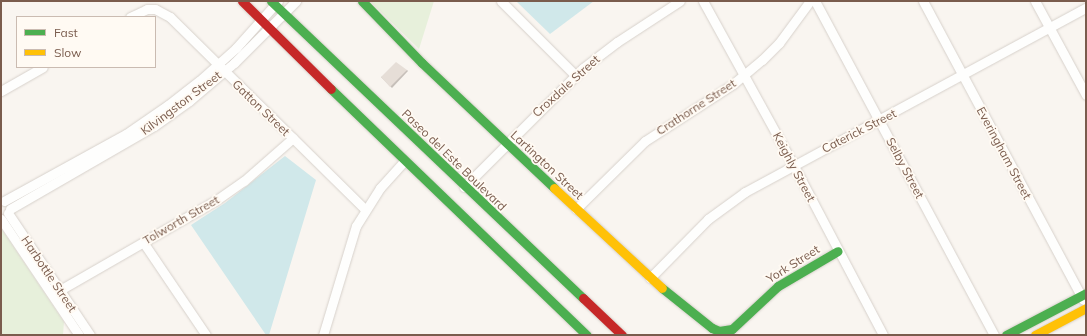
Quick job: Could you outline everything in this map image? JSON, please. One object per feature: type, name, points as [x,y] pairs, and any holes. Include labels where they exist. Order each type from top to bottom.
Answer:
[{"type":"main road","points":[[242,1],[404,161],[588,335]]},
{"type":"main road","name":"Lartington Street","points":[[362,1],[506,143],[650,278],[700,321],[719,331],[726,332]]},
{"type":"main road","name":"Paseo del Este Boulevard","points":[[275,2],[284,13],[464,187],[622,335]]},
{"type":"main road","name":"York Street","points":[[726,332],[739,323],[778,286],[838,251]]},
{"type":"main road","points":[[1006,335],[1083,294]]},
{"type":"main road","points":[[1035,335],[1086,307]]},
{"type":"street","name":"Kilvingston Street","points":[[5,214],[154,126],[224,72],[296,1]]},
{"type":"street","points":[[501,1],[576,75]]},
{"type":"street","name":"Croxdale Street","points":[[464,187],[506,143],[576,75],[617,42],[680,1]]},
{"type":"street","name":"Keighly Street","points":[[703,1],[793,164],[883,335]]},
{"type":"street","name":"Crathorne Street","points":[[576,209],[644,141],[744,75],[779,44],[810,1]]},
{"type":"street","name":"Selby Street","points":[[815,1],[994,335]]},
{"type":"street","name":"Everingham Street","points":[[923,1],[962,75],[1083,294],[1086,307]]},
{"type":"street","points":[[1035,1],[1086,95]]},
{"type":"street","name":"Kilvingston Street","points":[[3,201],[126,134],[168,105],[217,65],[275,2]]},
{"type":"street","name":"Caterick Street","points":[[650,278],[686,239],[724,206],[793,164],[880,121],[1086,8]]},
{"type":"street","name":"Gatton Street","points":[[132,16],[139,11],[155,9],[170,17],[224,72],[365,209]]},
{"type":"street","points":[[1,91],[41,68]]},
{"type":"street","name":"Tolworth Street","points":[[60,290],[238,185],[292,138]]},
{"type":"street","points":[[323,335],[356,226],[365,209],[404,161]]},
{"type":"street","points":[[3,201],[5,214]]},
{"type":"street","name":"Harbottle Street","points":[[5,214],[60,290],[82,333]]},
{"type":"street","name":"Harbottle Street","points":[[5,214],[82,333]]},
{"type":"street","points":[[143,242],[206,335]]},
{"type":"green space","points":[[370,1],[434,1],[419,49],[375,6]]},
{"type":"green space","points":[[1,228],[64,322],[63,335],[1,335]]},
{"type":"water","points":[[516,1],[594,1],[550,34]]},
{"type":"water","points":[[285,156],[316,180],[269,335],[266,335],[191,225],[225,203]]},
{"type":"building","points":[[396,62],[407,70],[390,87],[381,77]]},
{"type":"traffic: fast","points":[[271,1],[583,298]]},
{"type":"traffic: fast","points":[[362,1],[422,63],[554,188]]},
{"type":"traffic: fast","points":[[331,89],[587,335]]},
{"type":"traffic: fast","points":[[662,288],[712,328],[719,331],[732,329],[778,286],[838,251]]},
{"type":"traffic: fast","points":[[1006,335],[1086,293]]},
{"type":"traffic: slow","points":[[554,188],[662,288]]},
{"type":"traffic: slow","points":[[1035,335],[1086,308]]},
{"type":"traffic: jam","points":[[242,1],[331,89]]},
{"type":"traffic: jam","points":[[583,298],[622,335]]}]
